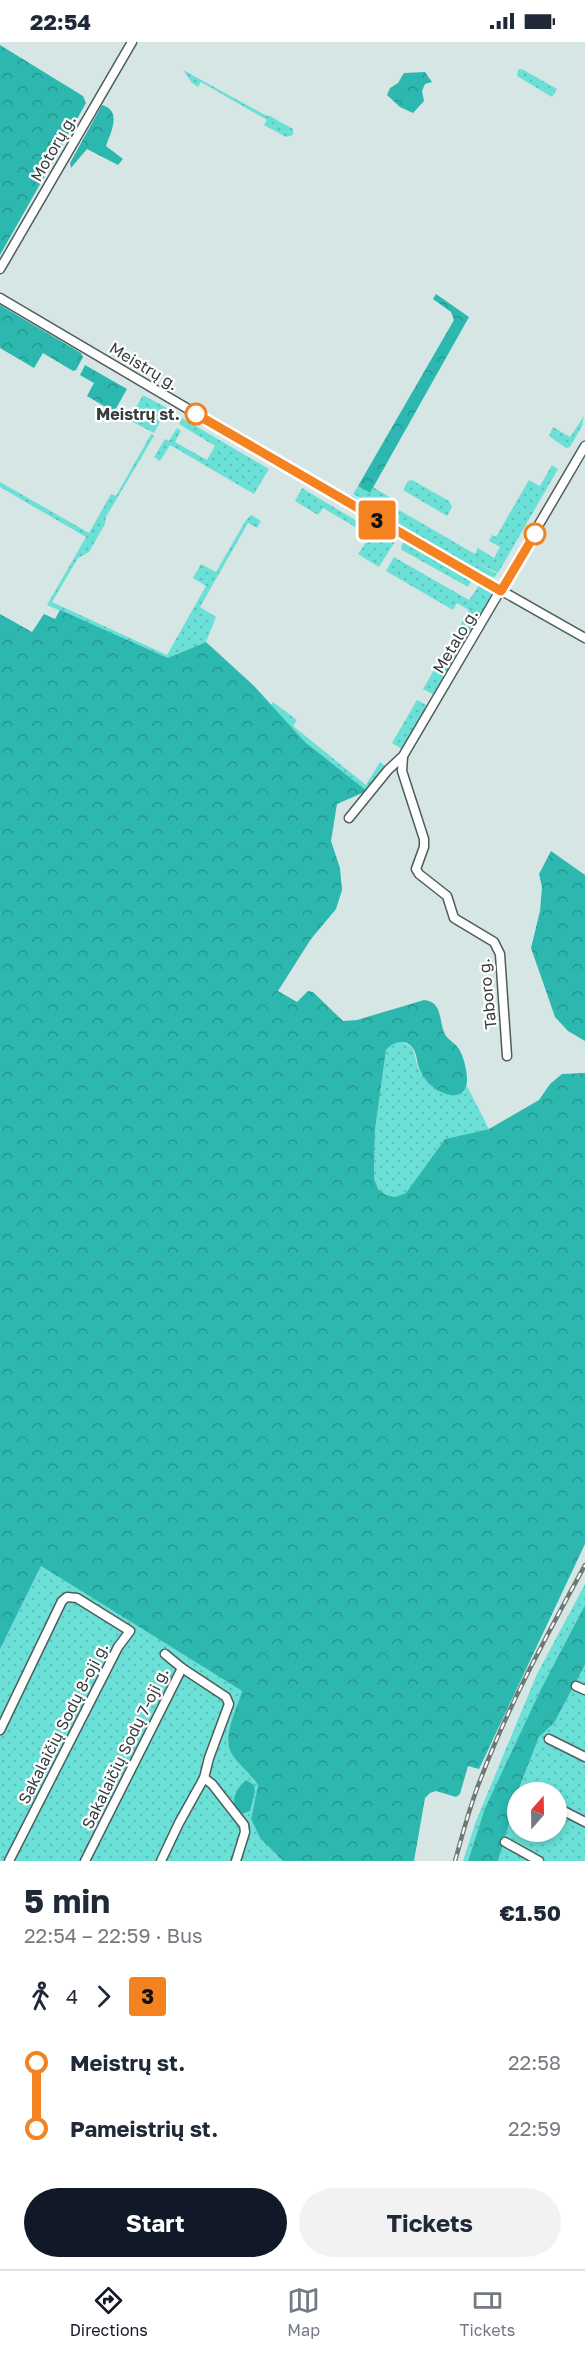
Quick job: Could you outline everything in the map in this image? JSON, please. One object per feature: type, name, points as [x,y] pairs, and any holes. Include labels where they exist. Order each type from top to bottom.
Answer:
[{"type":"street","name":"Motorų g.","points":[[0,269],[132,42]]},
{"type":"street","name":"Meistrų g.","points":[[0,298],[373,518],[585,638]]},
{"type":"street","name":"Metalo g.","points":[[348,818],[388,770],[403,756],[585,446]]},
{"type":"street","name":"Taboro g.","points":[[403,756],[402,771],[424,839],[424,847],[416,869],[419,874],[447,896],[453,918],[494,942],[500,954],[507,1056]]},
{"type":"street","name":"Sakalaičių Sodų 8-oji g.","points":[[0,1730],[62,1601],[67,1597],[77,1598],[130,1631],[118,1647],[9,1861]]},
{"type":"street","name":"Sakalaičių Sodų 7-oji g.","points":[[85,1861],[182,1668],[165,1654]]},
{"type":"street","points":[[161,1861],[204,1778],[229,1700],[182,1668]]},
{"type":"street","points":[[576,1686],[585,1690]]},
{"type":"street","points":[[549,1739],[585,1757]]},
{"type":"street","points":[[204,1778],[212,1784],[244,1825],[245,1832],[236,1861]]},
{"type":"street","points":[[567,1813],[585,1822]]},
{"type":"street","points":[[505,1842],[538,1861]]},
{"type":"shaded area","points":[[522,69],[557,89],[552,97],[517,76],[518,70]]},
{"type":"shaded area","points":[[183,70],[293,129],[293,135],[286,137],[264,125],[267,120],[201,82],[198,87],[192,83]]},
{"type":"shaded area","points":[[143,395],[167,408],[154,433],[129,420]]},
{"type":"shaded area","points":[[584,416],[582,426],[570,447],[566,448],[549,436],[553,427],[570,437]]},
{"type":"shaded area","points":[[182,418],[269,469],[254,494],[170,445],[160,461],[154,457],[165,439],[169,441],[177,428],[181,431],[175,442],[207,460],[215,446],[179,424]]},
{"type":"shaded area","points":[[151,434],[154,436],[106,517],[105,524],[89,552],[78,558],[52,602],[167,655],[206,586],[193,578],[201,564],[216,572],[246,520],[251,515],[261,521],[257,528],[248,523],[200,607],[216,617],[206,642],[168,658],[47,605],[86,537],[0,487],[0,482],[89,533],[111,494],[116,496]]},
{"type":"shaded area","points":[[552,465],[558,469],[498,573],[477,563],[497,574],[495,577],[349,499],[351,495],[386,514],[392,506],[475,554],[478,548],[494,558],[500,547],[489,541],[492,535],[496,537],[529,480],[540,486]]},
{"type":"shaded area","points":[[412,480],[449,501],[452,507],[447,516],[403,490],[408,481]]},
{"type":"shaded area","points":[[358,486],[370,493],[373,487],[391,498],[384,512],[353,494]]},
{"type":"shaded area","points":[[302,488],[365,526],[362,531],[323,508],[318,515],[295,501]]},
{"type":"shaded area","points":[[375,529],[382,529],[394,538],[394,543],[379,567],[358,554]]},
{"type":"shaded area","points":[[403,543],[409,544],[469,578],[471,581],[468,587],[402,550]]},
{"type":"shaded area","points":[[394,557],[469,600],[480,584],[492,591],[491,598],[463,646],[457,648],[449,645],[469,610],[457,603],[453,610],[386,571]]},
{"type":"shaded area","points":[[445,651],[456,657],[434,695],[423,689]]},
{"type":"shaded area","points":[[417,700],[428,706],[402,749],[392,743]]},
{"type":"shaded area","points":[[273,702],[297,720],[293,726],[366,785],[380,762],[385,766],[367,791],[305,742],[271,705]]},
{"type":"shaded area","points":[[398,1041],[412,1048],[421,1072],[436,1089],[445,1094],[463,1093],[467,1086],[489,1129],[445,1139],[406,1193],[395,1197],[386,1195],[378,1189],[374,1178],[375,1130],[386,1050]]},
{"type":"shaded area","points":[[41,1566],[242,1691],[229,1733],[229,1749],[258,1785],[251,1819],[260,1838],[283,1861],[0,1861],[0,1649]]},
{"type":"shaded area","points":[[585,1584],[585,1605],[541,1689],[485,1808],[468,1861],[463,1861],[476,1821],[537,1674]]},
{"type":"shaded area","points":[[585,1665],[585,1861],[498,1861],[507,1829],[507,1842],[567,1842],[567,1782],[522,1782],[539,1737],[554,1723]]},
{"type":"shaded area","points":[[246,1780],[254,1785],[255,1791],[250,1811],[241,1814],[235,1808],[234,1799],[239,1787]]},
{"type":"green space","points":[[0,45],[83,96],[86,103],[0,255]]},
{"type":"green space","points":[[425,72],[432,82],[425,84],[422,91],[424,101],[413,113],[400,107],[387,95],[390,88],[398,83],[404,73]]},
{"type":"green space","points":[[102,105],[112,112],[114,117],[106,146],[123,159],[118,165],[87,149],[71,168],[70,163]]},
{"type":"green space","points":[[436,294],[469,317],[370,493],[358,486],[454,320],[451,312],[433,299]]},
{"type":"green space","points":[[0,305],[81,353],[83,357],[76,370],[73,371],[43,353],[34,368],[0,348]]},
{"type":"green space","points":[[85,365],[127,389],[114,412],[87,396],[94,383],[80,375]]},
{"type":"green space","points":[[60,610],[168,658],[206,642],[253,685],[305,742],[367,791],[337,804],[331,841],[340,868],[342,890],[336,909],[311,939],[278,991],[297,1002],[308,991],[313,992],[343,1021],[357,1020],[424,1000],[438,1009],[446,1036],[458,1047],[465,1064],[467,1083],[463,1092],[456,1095],[445,1094],[425,1079],[419,1068],[415,1052],[409,1044],[401,1042],[393,1044],[386,1050],[375,1130],[374,1178],[378,1189],[386,1195],[395,1197],[406,1193],[445,1139],[489,1129],[539,1100],[550,1084],[562,1074],[585,1073],[585,1544],[479,1769],[468,1766],[460,1794],[456,1797],[436,1791],[425,1798],[414,1861],[283,1861],[260,1838],[251,1819],[258,1785],[229,1749],[229,1733],[242,1691],[41,1566],[0,1649],[0,614],[32,632],[44,614],[55,619]]},
{"type":"green space","points":[[551,851],[585,875],[585,1041],[568,1031],[555,1017],[531,948],[540,911],[542,887],[539,874]]},
{"type":"green space","points":[[585,1605],[585,1665],[554,1723],[539,1737],[522,1782],[507,1782],[507,1830],[498,1861],[468,1861],[485,1808],[541,1689]]},
{"type":"railway","points":[[455,1861],[473,1798],[492,1750],[516,1697],[585,1565]]},
{"type":"bus line","name":"3","points":[[196,414],[501,591],[535,534]]},
{"type":"place","name":"Meistrų st.","points":[[196,414]]}]
